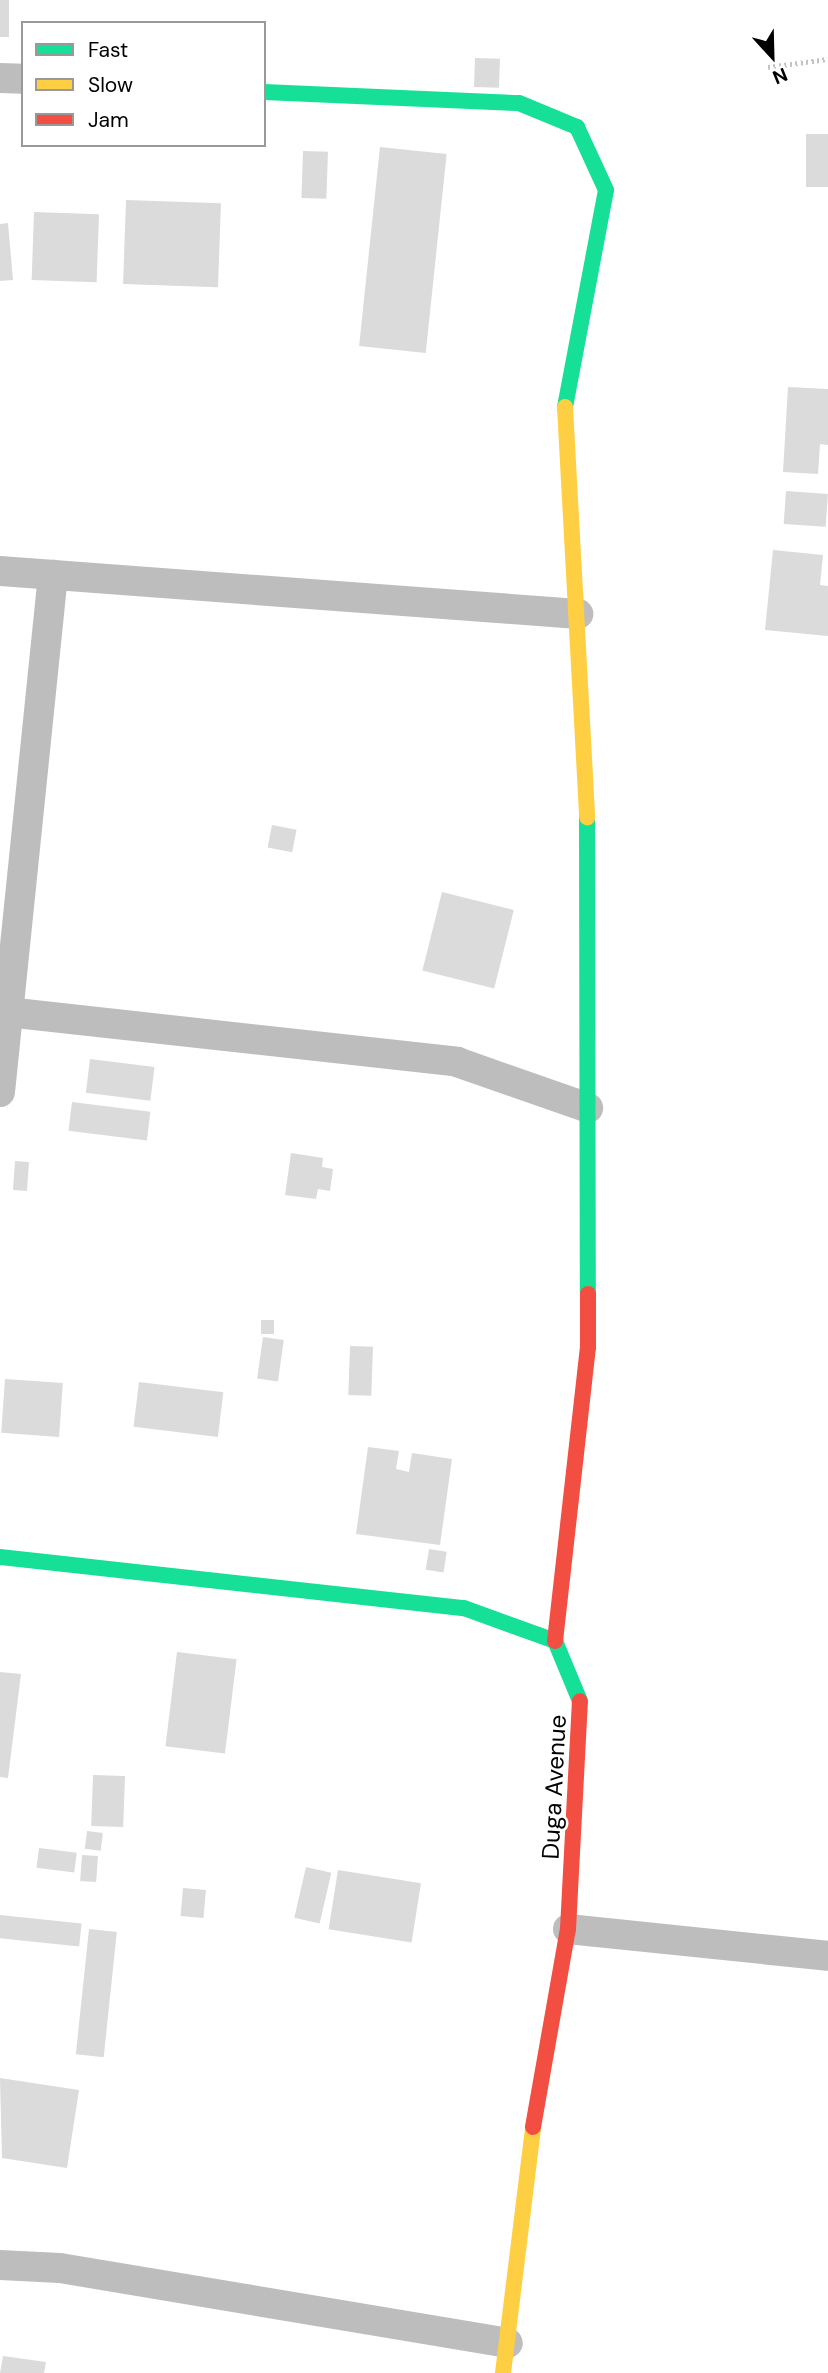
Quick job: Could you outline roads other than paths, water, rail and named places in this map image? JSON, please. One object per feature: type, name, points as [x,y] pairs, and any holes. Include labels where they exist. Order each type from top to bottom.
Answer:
[{"type":"street","points":[[0,78],[21,79]]},
{"type":"street","points":[[0,1557],[464,1608],[555,1641],[588,1348],[587,766],[564,393],[606,190],[577,127],[519,103],[266,92]]},
{"type":"street","points":[[0,571],[578,614]]},
{"type":"street","points":[[0,1092],[53,575]]},
{"type":"street","points":[[7,1012],[457,1062],[588,1108]]},
{"type":"street","name":"Duga Avenue","points":[[503,2373],[545,2035],[568,1929],[584,1710],[555,1641]]},
{"type":"street","points":[[568,1929],[828,1956]]},
{"type":"street","points":[[0,2265],[60,2268],[508,2343]]}]
